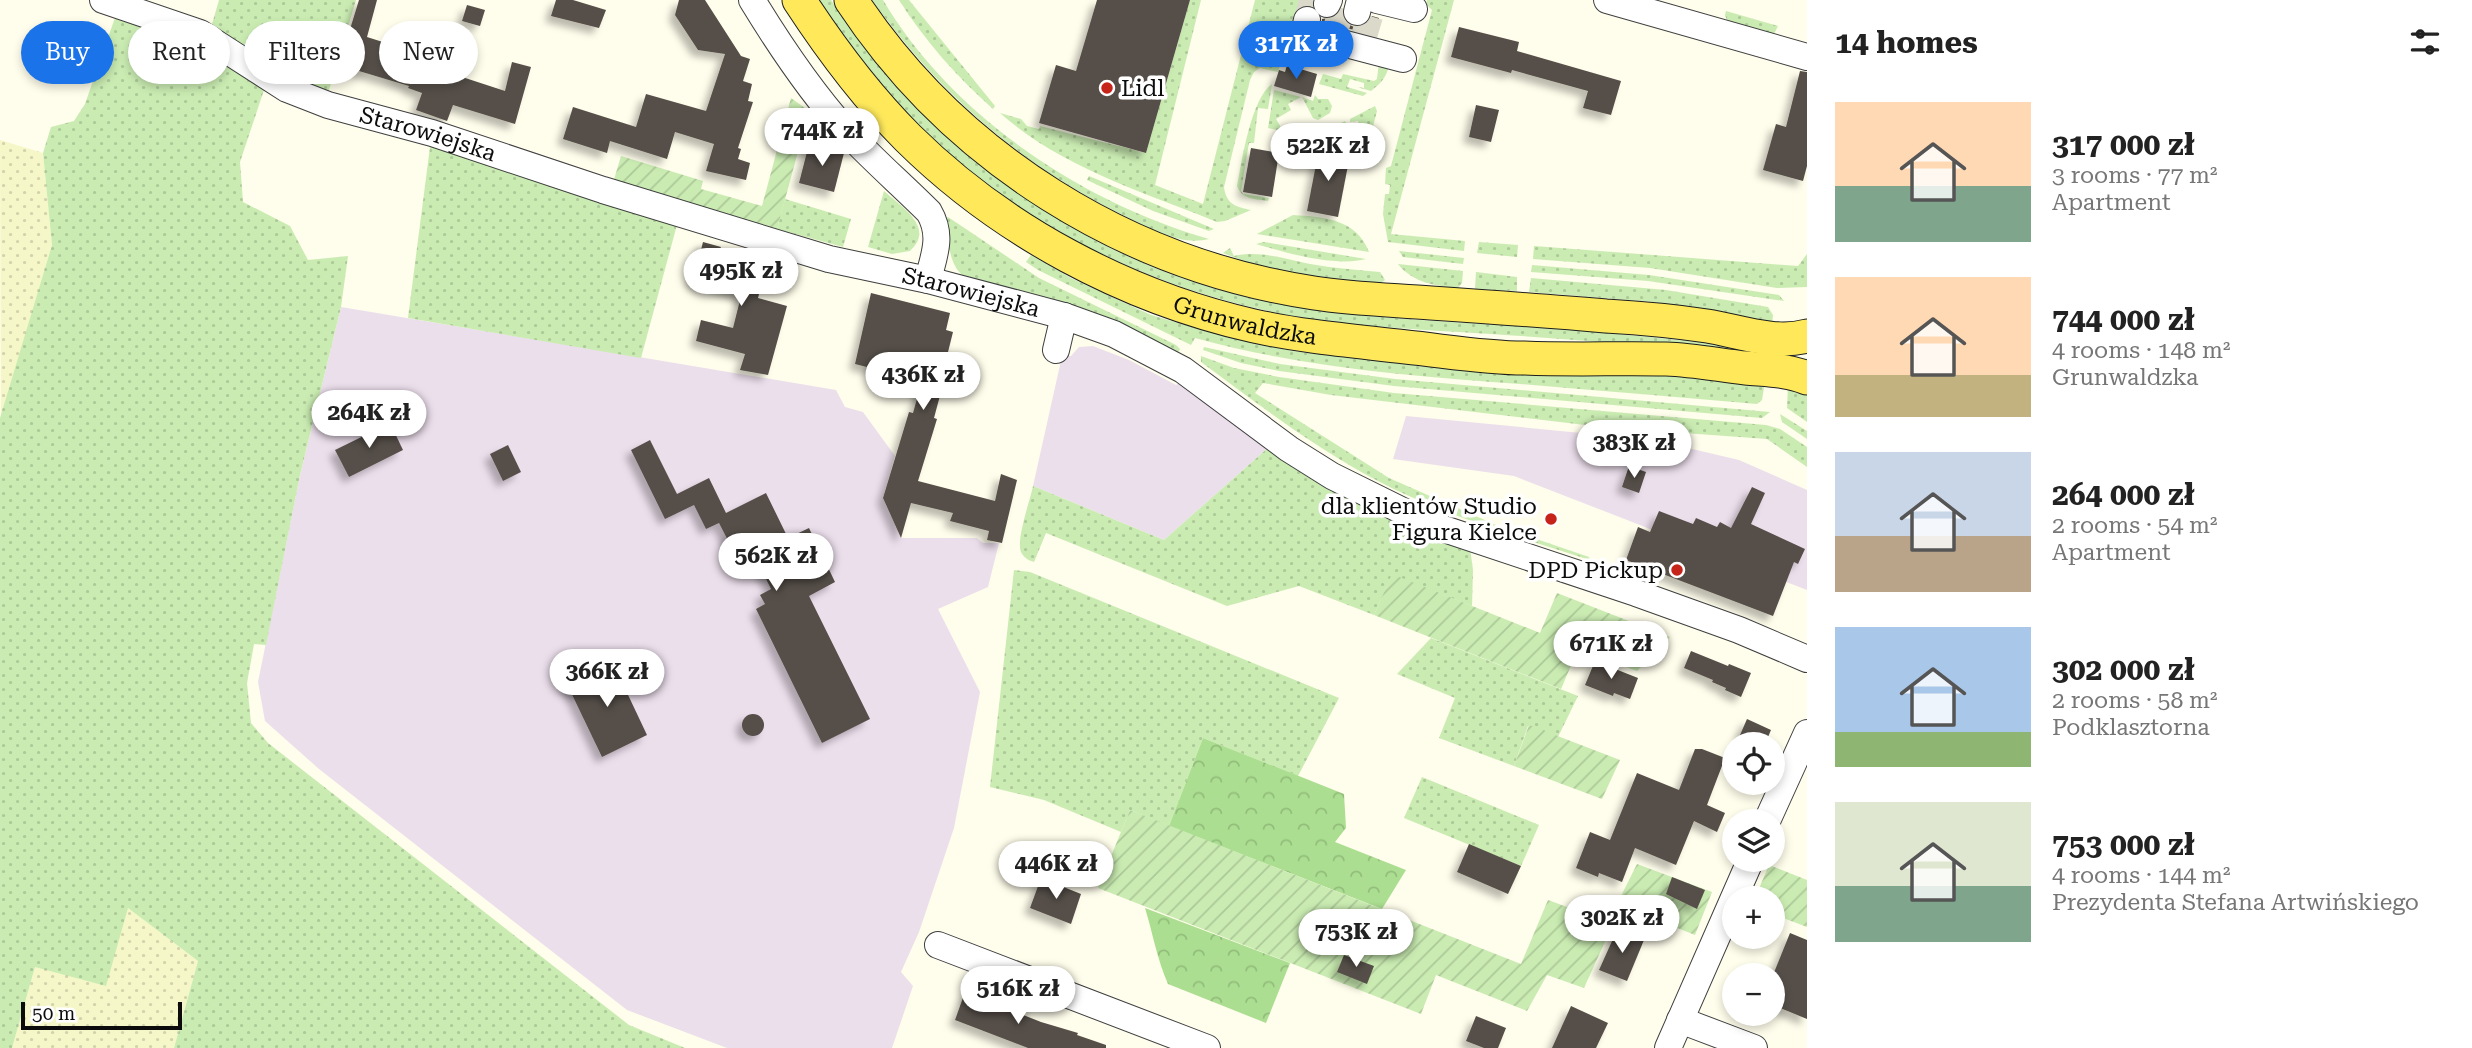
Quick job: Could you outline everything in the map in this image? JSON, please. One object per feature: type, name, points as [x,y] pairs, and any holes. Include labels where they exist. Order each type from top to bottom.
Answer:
[{"type":"main road","name":"Grunwaldzka","points":[[799,0],[831,48],[872,99],[909,139],[953,178],[1005,217],[1043,240],[1108,276],[1152,295],[1225,318],[1300,335],[1519,358],[1681,360],[1785,372],[1807,378]]},
{"type":"main road","name":"Grunwaldzka","points":[[851,0],[883,45],[917,85],[987,150],[1035,185],[1088,216],[1135,240],[1190,262],[1236,276],[1314,293],[1651,319],[1777,338],[1807,336]]},
{"type":"street","name":"Starowiejska","points":[[103,0],[200,33],[287,89],[328,105],[432,133],[603,190],[830,259],[928,280],[1064,316],[1114,334],[1175,365],[1289,449],[1332,476],[1386,504],[1429,524],[1739,630],[1807,659]]},
{"type":"street","points":[[752,0],[796,68],[829,111],[882,168],[929,212],[934,220],[937,244],[928,280]]},
{"type":"street","points":[[1607,0],[1807,57]]},
{"type":"street","points":[[1346,20],[1414,9]]},
{"type":"street","points":[[1346,20],[1403,59]]},
{"type":"street","points":[[1056,350],[1064,316]]},
{"type":"street","points":[[1773,809],[1807,733]]},
{"type":"street","points":[[1668,1048],[1745,872]]},
{"type":"street","points":[[938,945],[1207,1048]]},
{"type":"street","points":[[1680,1020],[1754,1048]]},
{"type":"shaded area","points":[[341,307],[836,390],[845,407],[863,412],[895,456],[883,498],[901,538],[977,538],[983,543],[999,543],[988,587],[938,609],[980,692],[954,828],[919,932],[901,972],[913,986],[892,1048],[727,1048],[627,1010],[319,769],[265,721],[258,682],[300,475]]},
{"type":"shaded area","points":[[1093,346],[1129,360],[1176,385],[1182,381],[1270,446],[1164,540],[1033,486],[1062,356],[1071,356],[1079,347]]},
{"type":"shaded area","points":[[1406,416],[1654,440],[1739,460],[1807,490],[1807,590],[1514,476],[1393,459]]},
{"type":"green space","points":[[219,0],[356,0],[350,21],[244,21],[244,84],[266,84],[240,162],[243,202],[290,226],[308,260],[348,256],[341,307],[300,475],[266,645],[254,644],[247,683],[251,723],[268,743],[629,1025],[685,1048],[174,1048],[198,961],[128,908],[106,986],[35,967],[12,1048],[0,1048],[0,418],[52,245],[43,153],[51,127],[74,121],[85,104],[92,84],[114,84],[114,21],[118,9],[168,21],[128,21],[128,84],[230,84],[230,21],[213,21]]},
{"type":"green space","points":[[819,0],[831,0],[872,56],[917,107],[967,154],[1022,196],[1080,232],[1142,262],[1207,286],[1304,308],[1707,343],[1769,350],[1768,359],[1526,336],[1323,321],[1220,299],[1172,283],[1125,265],[1080,243],[995,190],[956,159],[892,96]]},
{"type":"green space","points":[[872,0],[883,0],[912,42],[945,81],[983,117],[1024,149],[1068,178],[1114,202],[1161,223],[1209,239],[1178,239],[1148,227],[1091,198],[1019,152],[986,126],[925,66]]},
{"type":"green space","points":[[899,0],[909,0],[995,106],[993,109],[942,58]]},
{"type":"green space","points":[[1190,0],[1201,0],[1155,185],[1203,204],[1255,0],[1300,0],[1278,72],[1260,68],[1250,80],[1224,187],[1233,204],[1251,210],[1225,221],[1217,222],[1103,176],[1049,149],[1000,113],[1021,119],[1027,126],[1039,129],[1040,126],[1146,153]]},
{"type":"green space","points":[[1427,0],[1454,0],[1391,234],[1465,241],[1464,251],[1388,242],[1383,214],[1385,194],[1389,194],[1390,185],[1385,184],[1386,168],[1391,166],[1432,10],[1426,4]]},
{"type":"green space","points":[[1726,11],[1778,26],[1773,36],[1728,23]]},
{"type":"green space","points":[[1379,62],[1389,66],[1383,80],[1371,91],[1357,87],[1364,88],[1364,83],[1350,79],[1347,87],[1367,93],[1363,96],[1319,84],[1323,74],[1341,79],[1343,74],[1374,81],[1377,79]]},
{"type":"green space","points":[[266,84],[331,84],[323,110]]},
{"type":"green space","points":[[1272,84],[1268,109],[1258,108],[1254,143],[1249,143],[1241,191],[1243,194],[1269,198],[1268,201],[1246,196],[1242,194],[1239,191],[1237,186],[1253,116],[1258,103]]},
{"type":"green space","points":[[1274,90],[1301,97],[1288,104],[1291,110],[1276,119],[1285,134],[1283,138],[1276,137],[1277,130],[1268,128]]},
{"type":"green space","points":[[1315,95],[1318,99],[1328,99],[1332,106],[1330,113],[1318,120],[1313,118],[1302,97],[1313,101]]},
{"type":"green space","points":[[791,98],[809,111],[777,229],[613,183],[621,156],[703,181],[701,189],[762,206]]},
{"type":"green space","points":[[1375,106],[1377,111],[1370,138],[1364,141],[1335,134],[1336,126],[1345,121],[1346,123],[1342,124],[1345,136],[1360,134],[1358,121],[1350,122],[1350,119]]},
{"type":"green space","points":[[431,139],[678,221],[641,358],[408,318]]},
{"type":"green space","points":[[0,140],[43,153],[52,245],[1,419]]},
{"type":"green space","points":[[1089,176],[1214,229],[1209,231],[1153,211],[1087,180]]},
{"type":"green space","points":[[884,191],[914,218],[918,226],[917,242],[910,251],[892,254],[868,247]]},
{"type":"green space","points":[[785,199],[851,219],[843,247],[777,229]]},
{"type":"green space","points":[[1293,215],[1328,219],[1348,226],[1363,241],[1369,252],[1257,234]]},
{"type":"green space","points":[[948,217],[1039,278],[1176,345],[1180,349],[1177,356],[1060,302],[964,277],[950,252],[943,219]]},
{"type":"green space","points":[[1264,242],[1366,259],[1326,260],[1256,244]]},
{"type":"green space","points":[[1479,242],[1518,245],[1517,257],[1477,253]]},
{"type":"green space","points":[[1534,246],[1798,266],[1807,254],[1807,287],[1777,288],[1650,268],[1533,259]]},
{"type":"green space","points":[[1230,248],[1234,256],[1263,255],[1380,272],[1385,280],[1381,283],[1321,277],[1261,266],[1223,253]]},
{"type":"green space","points":[[1399,251],[1464,258],[1463,264],[1403,257]]},
{"type":"green space","points":[[1031,255],[1071,278],[1151,315],[1209,332],[1293,351],[1389,362],[1654,371],[1765,382],[1762,400],[1757,404],[1397,374],[1275,356],[1195,338],[1191,345],[1038,270],[1026,262]]},
{"type":"green space","points":[[1398,264],[1463,271],[1462,283],[1458,288],[1425,282]]},
{"type":"green space","points":[[1532,265],[1649,275],[1779,295],[1784,301],[1648,281],[1531,272]]},
{"type":"green space","points":[[1476,272],[1517,277],[1517,291],[1475,289]]},
{"type":"green space","points":[[1531,278],[1666,290],[1768,307],[1773,315],[1772,325],[1653,302],[1529,292]]},
{"type":"green space","points":[[1204,347],[1280,364],[1395,379],[1770,412],[1762,418],[1394,386],[1279,371],[1241,363],[1203,350]]},
{"type":"green space","points":[[1201,356],[1234,368],[1279,377],[1394,393],[1766,425],[1780,429],[1807,447],[1807,467],[1767,439],[1602,427],[1331,395],[1263,383],[1255,393],[1389,478],[1496,525],[1589,557],[1590,560],[1456,515],[1378,481],[1287,425],[1201,362]]},
{"type":"green space","points":[[1788,385],[1807,394],[1807,422],[1787,408]]},
{"type":"green space","points":[[1780,414],[1807,431],[1807,439],[1782,422]]},
{"type":"green space","points":[[1270,446],[1470,548],[1473,570],[1472,606],[1392,575],[1374,615],[1299,586],[1227,606],[1046,533],[1034,562],[1021,552],[1022,529],[1033,486],[1164,540]]},
{"type":"green space","points":[[1014,570],[1030,572],[1339,698],[1298,776],[1203,738],[1169,826],[1130,810],[1121,832],[1044,800],[990,787]]},
{"type":"green space","points":[[1392,574],[1540,633],[1557,593],[1670,637],[1637,671],[1578,649],[1561,689],[1374,615]]},
{"type":"green space","points":[[1431,638],[1578,696],[1558,737],[1528,726],[1514,766],[1439,738],[1455,698],[1397,674]]},
{"type":"green space","points":[[1529,725],[1620,760],[1602,799],[1514,766]]},
{"type":"green space","points":[[1203,738],[1344,794],[1346,828],[1335,842],[1406,870],[1382,909],[1169,826]]},
{"type":"green space","points":[[1422,777],[1539,825],[1521,866],[1404,818]]},
{"type":"green space","points":[[1130,810],[1521,964],[1548,900],[1613,924],[1584,988],[1547,975],[1527,1011],[1436,975],[1421,1014],[1098,888]]},
{"type":"green space","points":[[1637,864],[1712,892],[1695,935],[1617,904]]},
{"type":"green space","points":[[1785,871],[1807,880],[1807,927],[1785,919],[1785,886],[1760,886],[1766,872]]},
{"type":"green space","points":[[128,908],[198,961],[174,1048],[12,1048],[35,967]]},
{"type":"green space","points":[[1145,908],[1290,963],[1266,1023],[1168,984]]},
{"type":"building","points":[[359,0],[377,0],[367,37],[379,41],[379,77],[365,73],[365,21],[353,21]]},
{"type":"building","points":[[556,0],[573,0],[606,10],[599,28],[551,16]]},
{"type":"building","points":[[679,0],[705,0],[741,56],[750,59],[743,81],[752,84],[748,101],[753,102],[738,148],[741,149],[738,159],[750,163],[746,180],[706,171],[714,144],[675,132],[667,159],[610,141],[607,153],[563,139],[573,107],[636,127],[646,94],[706,111],[725,54],[698,50],[675,15]]},
{"type":"building","name":"Lidl","points":[[1097,0],[1190,0],[1146,153],[1039,123],[1056,65],[1076,71]]},
{"type":"building","points":[[467,5],[485,10],[480,26],[478,21],[462,21]]},
{"type":"building","points":[[1342,10],[1346,23],[1354,27],[1368,23],[1372,16],[1379,18],[1374,35],[1322,22],[1322,19],[1335,17]]},
{"type":"building","points":[[1459,27],[1519,42],[1517,51],[1621,81],[1611,115],[1583,108],[1588,91],[1451,57]]},
{"type":"building","points":[[512,62],[531,67],[515,124],[453,105],[447,121],[416,110],[422,93],[408,88],[409,86],[402,84],[478,82],[505,91]]},
{"type":"building","points":[[1287,65],[1317,74],[1311,97],[1274,86],[1279,70],[1285,72]]},
{"type":"building","points":[[1800,71],[1807,72],[1807,166],[1803,181],[1763,170],[1776,124],[1786,127]]},
{"type":"building","points":[[1476,105],[1499,110],[1491,142],[1469,137]]},
{"type":"building","points":[[809,144],[844,153],[834,192],[799,183]]},
{"type":"building","points":[[1251,148],[1279,153],[1272,197],[1243,192]]},
{"type":"building","points":[[1319,149],[1350,155],[1338,217],[1307,211]]},
{"type":"building","points":[[703,242],[768,261],[758,298],[787,306],[768,375],[740,370],[745,354],[696,341],[701,320],[733,328],[741,296],[711,284],[710,286],[693,281]]},
{"type":"building","points":[[871,293],[950,313],[946,330],[953,332],[943,372],[946,373],[934,418],[937,419],[918,481],[995,501],[1001,474],[1017,480],[1002,543],[987,540],[989,531],[950,521],[953,513],[911,503],[901,538],[883,498],[909,412],[913,413],[922,381],[855,364]]},
{"type":"building","points":[[390,423],[403,450],[349,477],[335,450]]},
{"type":"building","points":[[650,440],[677,494],[709,478],[726,513],[766,493],[788,538],[809,528],[835,582],[809,596],[870,719],[822,743],[756,609],[765,604],[760,595],[771,589],[751,549],[736,556],[719,523],[706,529],[694,505],[665,519],[631,450]]},
{"type":"building","points":[[508,445],[521,472],[503,481],[490,454]]},
{"type":"building","points":[[1629,466],[1646,472],[1639,493],[1622,487]]},
{"type":"building","points":[[1752,487],[1765,493],[1751,524],[1805,549],[1798,564],[1794,562],[1773,616],[1626,560],[1638,527],[1650,532],[1659,511],[1693,524],[1696,518],[1717,527],[1720,522],[1731,528]]},
{"type":"building","points":[[1691,651],[1751,673],[1741,697],[1725,690],[1726,688],[1712,682],[1713,680],[1684,668]]},
{"type":"building","points":[[612,661],[647,735],[602,757],[566,682]]},
{"type":"building","points":[[1595,661],[1638,678],[1630,699],[1614,693],[1613,696],[1585,685]]},
{"type":"building","points":[[753,714],[761,717],[764,725],[761,733],[753,736],[745,733],[742,725],[745,717]]},
{"type":"building","points":[[1747,719],[1771,730],[1770,732],[1741,732]]},
{"type":"building","points":[[1695,749],[1722,757],[1722,766],[1707,805],[1722,812],[1717,832],[1694,821],[1676,865],[1635,848],[1622,882],[1599,873],[1598,877],[1576,868],[1590,832],[1610,840],[1637,773],[1679,790]]},
{"type":"building","points":[[1469,844],[1521,866],[1508,894],[1457,872]]},
{"type":"building","points":[[1672,877],[1705,890],[1697,909],[1666,894]]},
{"type":"building","points":[[1041,878],[1081,894],[1071,924],[1030,908]]},
{"type":"building","points":[[1617,930],[1644,940],[1627,981],[1599,970]]},
{"type":"building","points":[[1790,933],[1807,940],[1807,1019],[1785,1010],[1785,963],[1778,963]]},
{"type":"building","points":[[1344,955],[1374,966],[1367,984],[1337,972]]},
{"type":"building","points":[[965,992],[1041,1022],[1078,1033],[1077,1035],[1106,1045],[1106,1048],[1028,1048],[955,1020]]},
{"type":"building","points":[[1571,1006],[1608,1023],[1596,1048],[1552,1048]]},
{"type":"building","points":[[1476,1016],[1506,1028],[1498,1048],[1484,1048],[1466,1041]]},
{"type":"tunnel","points":[[1307,20],[1312,0]]},
{"type":"tunnel","points":[[1336,28],[1342,8]]},
{"type":"tunnel","points":[[1364,36],[1370,16]]},
{"type":"place","name":"Lidl","points":[[1107,88]]},
{"type":"place","name":"dla klientów Studio Figura Kielce","points":[[1551,519]]},
{"type":"place","name":"DPD Pickup","points":[[1677,570]]}]
